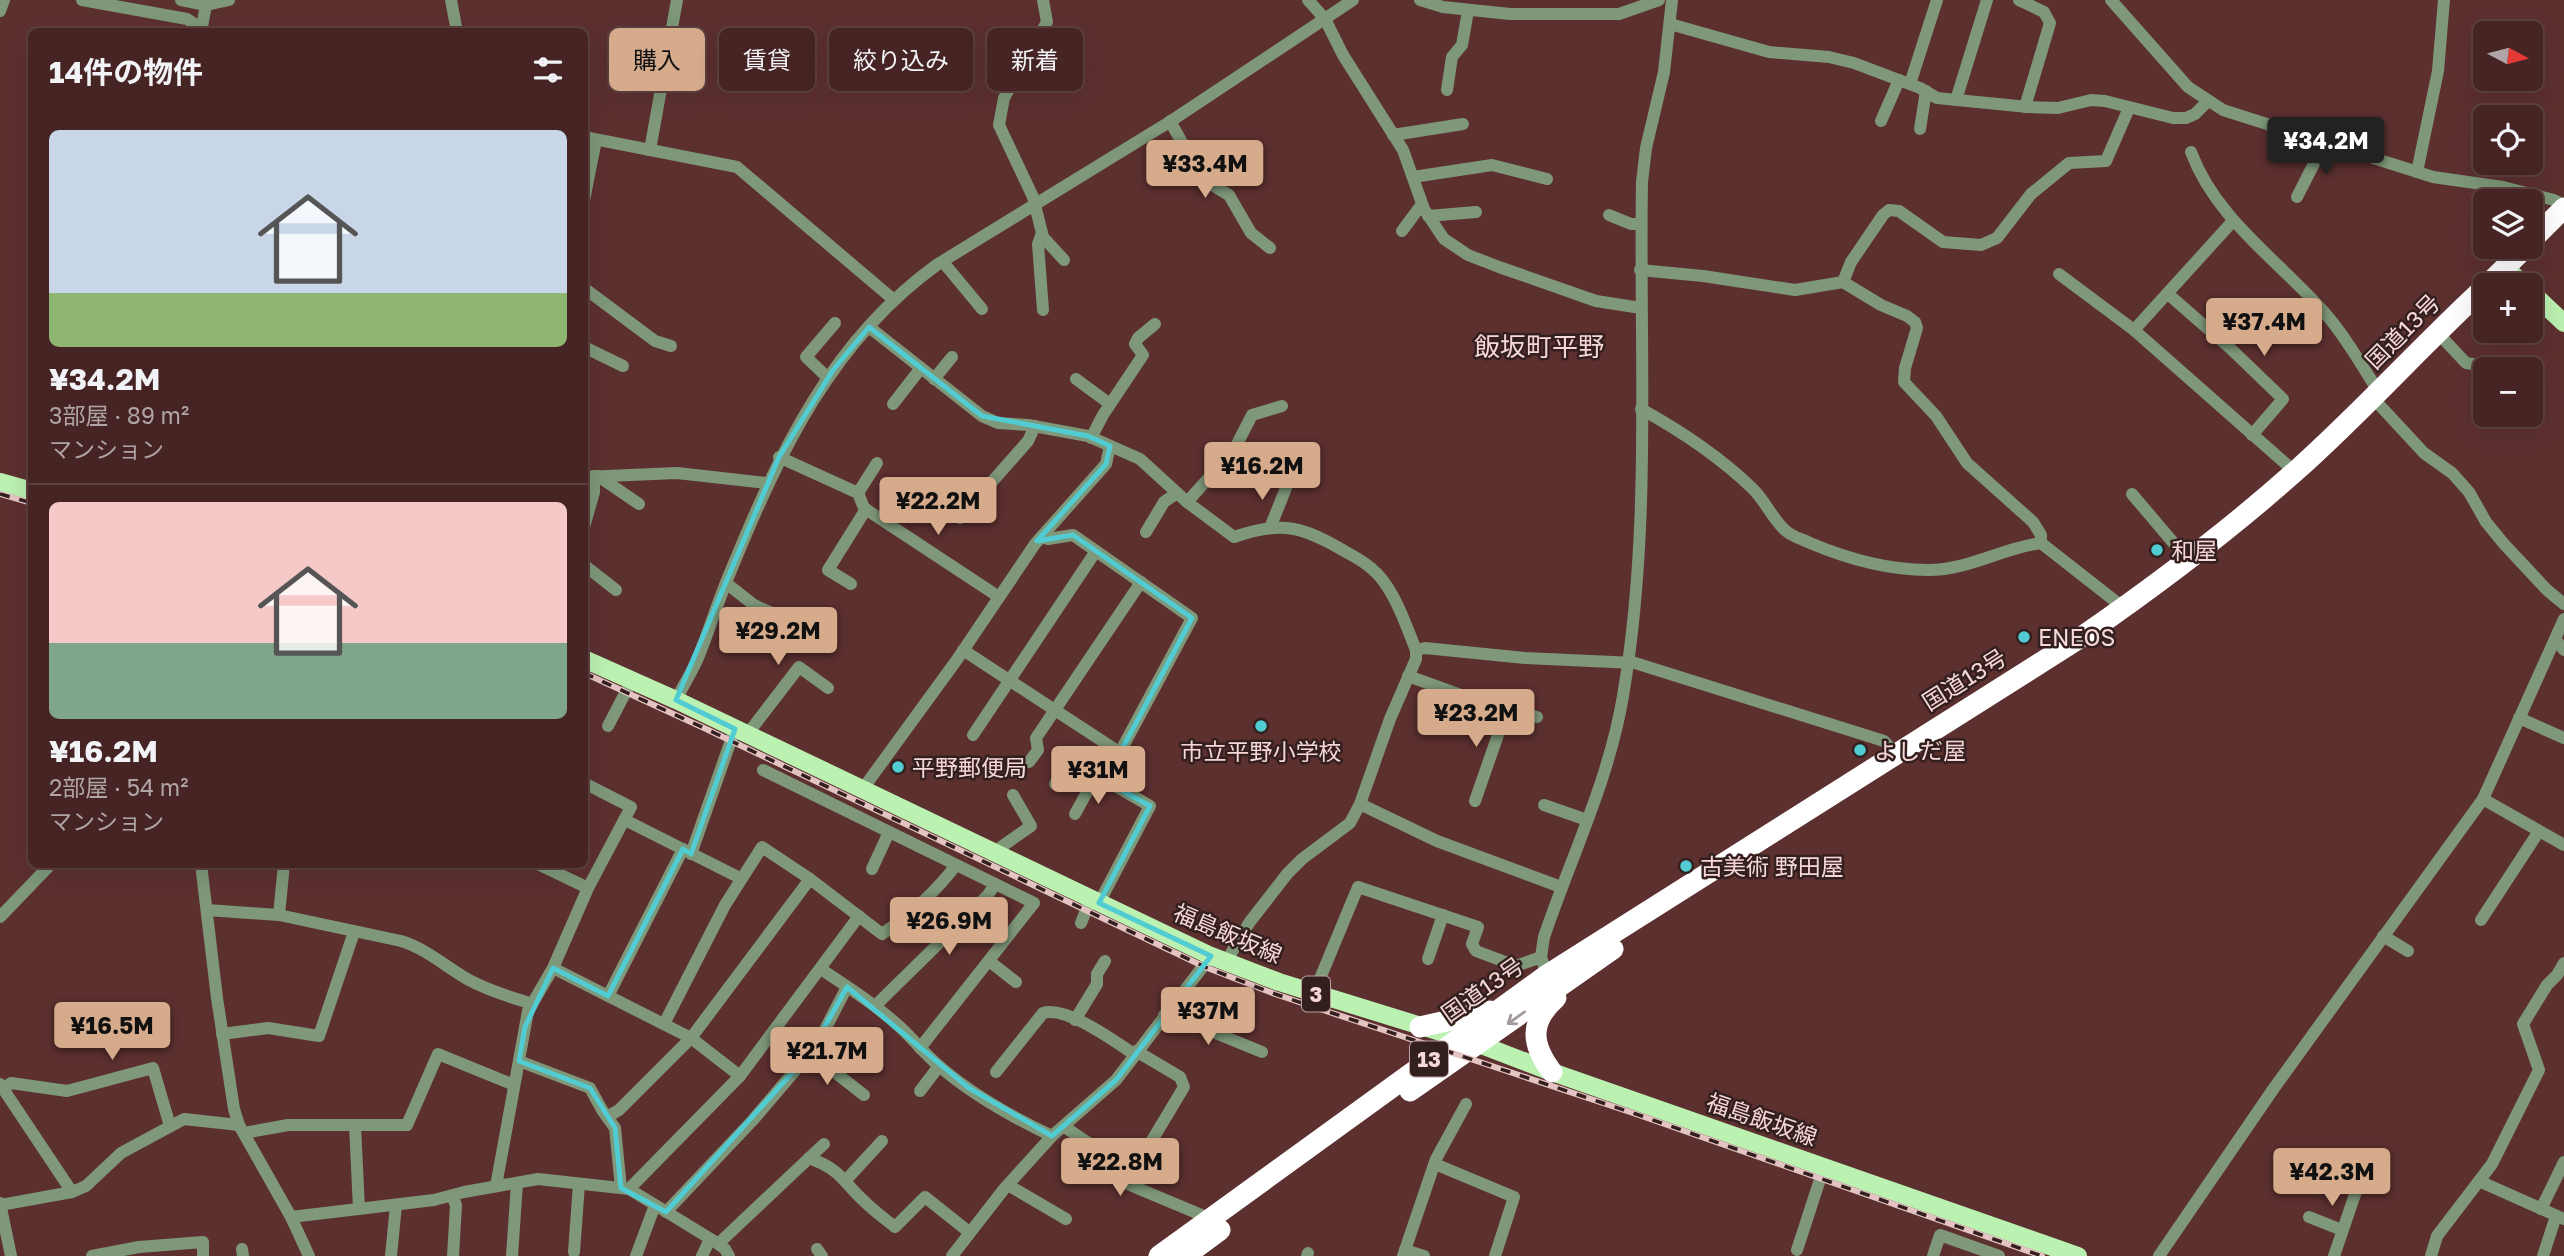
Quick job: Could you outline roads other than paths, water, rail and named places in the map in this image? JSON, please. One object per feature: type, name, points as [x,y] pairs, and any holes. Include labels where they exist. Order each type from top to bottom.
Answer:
[{"type":"highway","points":[[2543,228],[2564,206]]},
{"type":"highway","name":"国道13号","points":[[2500,273],[2515,259]]},
{"type":"highway","name":"国道13号","points":[[1185,1256],[1459,1055],[1469,1041],[1544,966],[1708,875],[2124,608],[2189,560],[2295,472],[2473,298]]},
{"type":"highway","name":"国道13号","points":[[1159,1256],[1469,1041],[1640,931],[1708,875]]},
{"type":"highway","points":[[1552,1072],[1537,1047],[1537,1026],[1541,1015],[1560,995],[1640,931]]},
{"type":"highway","points":[[1420,1027],[1502,1008]]},
{"type":"main road","points":[[2506,268],[2511,273]]},
{"type":"main road","points":[[2543,303],[2564,323]]},
{"type":"main road","points":[[0,482],[28,490]]},
{"type":"main road","name":"福島飯坂線","points":[[588,661],[676,700],[1218,959],[1314,993],[1469,1041],[2078,1256]]},
{"type":"street","points":[[0,11],[4,0]]},
{"type":"street","points":[[82,0],[187,19],[199,28]]},
{"type":"street","points":[[181,0],[229,0]]},
{"type":"street","points":[[451,0],[456,28]]},
{"type":"street","points":[[650,150],[677,0]]},
{"type":"street","points":[[1043,0],[1047,22],[1004,98],[999,125],[1035,205],[1042,233],[1065,260]]},
{"type":"street","points":[[1308,0],[1325,19],[1343,55],[1403,150],[1425,210],[1444,239],[1468,255],[1596,301],[1640,308]]},
{"type":"street","points":[[676,700],[697,660],[779,457],[828,378],[894,300],[906,288],[943,262],[1170,121],[1353,0]]},
{"type":"street","points":[[1420,0],[1468,11],[1510,14],[1619,14],[1659,0]]},
{"type":"street","points":[[1314,993],[1358,887],[1478,926],[1472,944],[1476,951],[1516,966],[1544,966],[1544,937],[1611,752],[1628,662],[1639,564],[1640,270],[1646,148],[1664,72],[1672,0]]},
{"type":"street","points":[[1881,121],[1905,82],[1937,0]]},
{"type":"street","points":[[1956,100],[1987,0]]},
{"type":"street","points":[[2019,0],[2044,12],[2050,23],[2025,107]]},
{"type":"street","points":[[2111,0],[2188,87],[2207,102],[2223,110],[2433,177],[2503,187],[2554,200],[2564,206]]},
{"type":"street","points":[[2417,172],[2438,71],[2444,0]]},
{"type":"street","points":[[203,28],[206,2]]},
{"type":"street","points":[[1447,90],[1452,57],[1462,45],[1468,11]]},
{"type":"street","points":[[1670,24],[1769,52],[1829,57],[1905,82],[1937,98],[2025,107],[2058,107],[2091,100],[2173,118],[2186,118],[2195,114],[2207,102]]},
{"type":"street","points":[[1920,129],[1926,92]]},
{"type":"street","points":[[1843,282],[1851,262],[1882,215],[1889,210],[1899,211],[1939,240],[1981,245],[1990,243],[1997,238],[2031,194],[2069,163],[2106,160],[2129,107]]},
{"type":"street","points":[[1170,121],[1198,167],[1214,186],[1229,195],[1251,233],[1270,248]]},
{"type":"street","points":[[1393,135],[1463,124]]},
{"type":"street","points":[[588,159],[590,139],[737,167],[894,300]]},
{"type":"street","points":[[2297,197],[2325,142]]},
{"type":"street","points":[[2191,152],[2209,188],[2233,221],[2323,312],[2351,348],[2375,394],[2424,453],[2452,473],[2469,492],[2486,522],[2504,544],[2547,590],[2564,604]]},
{"type":"street","points":[[1413,177],[1492,165],[1547,178]]},
{"type":"street","points":[[1402,231],[1425,210],[1476,212]]},
{"type":"street","points":[[1609,215],[1631,224],[1641,224]]},
{"type":"street","points":[[2134,330],[2233,221]]},
{"type":"street","points":[[1042,233],[1038,244],[1043,310]]},
{"type":"street","points":[[943,262],[982,309]]},
{"type":"street","points":[[1640,270],[1703,276],[1795,290],[1843,282],[1915,322],[1917,328],[1905,368],[1904,382],[1936,416],[1967,463],[2034,523],[2041,536],[2041,543]]},
{"type":"street","points":[[2059,274],[2134,330],[2295,472]]},
{"type":"street","points":[[588,291],[655,341],[671,346]]},
{"type":"street","points":[[2168,294],[2283,399],[2252,435]]},
{"type":"street","points":[[828,378],[807,357],[835,323]]},
{"type":"street","points":[[1091,438],[1143,355],[1135,344],[1138,338],[1155,324]]},
{"type":"street","points":[[869,327],[974,411],[990,420],[1091,438],[1140,459],[1182,497],[1234,537],[1270,528],[1303,530],[1323,538],[1373,569],[1385,584],[1416,650],[1416,659],[1390,719],[1360,804],[1350,823],[1302,859],[1287,874],[1218,959],[1205,967],[1164,1015],[1116,1080],[1052,1136],[1008,1185],[952,1256]]},
{"type":"street","points":[[2437,332],[2466,363],[2473,364]]},
{"type":"street","points":[[588,349],[623,366]]},
{"type":"street","points":[[934,379],[952,357]]},
{"type":"street","points":[[893,404],[920,369]]},
{"type":"street","points":[[1076,379],[1110,404]]},
{"type":"street","points":[[1146,531],[1164,502],[1182,497],[1234,450],[1252,415],[1282,406]]},
{"type":"street","points":[[1641,409],[1672,426],[1729,468],[1753,489],[1789,533],[1856,560],[1891,568],[1930,570],[1965,566],[2025,544],[2041,543],[2124,608]]},
{"type":"street","points":[[960,517],[1028,441],[1035,426]]},
{"type":"street","points":[[862,790],[964,650],[1041,537],[1106,464],[1110,446]]},
{"type":"street","points":[[779,457],[858,493],[866,509],[999,597]]},
{"type":"street","points":[[858,493],[877,463]]},
{"type":"street","points":[[592,476],[677,473],[767,483]]},
{"type":"street","points":[[592,476],[639,504]]},
{"type":"street","points":[[588,513],[594,492],[592,476]]},
{"type":"street","points":[[1270,528],[1286,488]]},
{"type":"street","points":[[2132,494],[2189,560]]},
{"type":"street","points":[[851,584],[828,570],[866,509]]},
{"type":"street","points":[[1041,537],[1048,539],[1073,536],[1192,618],[1119,752],[1075,814]]},
{"type":"street","points":[[973,735],[1096,551]]},
{"type":"street","points":[[588,568],[616,590]]},
{"type":"street","points":[[1029,762],[1038,750],[1036,738],[1141,582]]},
{"type":"street","points":[[726,583],[754,605],[774,614],[800,634]]},
{"type":"street","points":[[2159,1256],[2274,1088],[2483,799],[2564,619]]},
{"type":"street","points":[[2555,639],[2564,650]]},
{"type":"street","points":[[1416,650],[1425,648],[1525,658],[1628,662],[1884,741],[1895,754]]},
{"type":"street","points":[[964,650],[1119,752]]},
{"type":"street","points":[[608,996],[687,851],[740,732],[799,667],[828,688]]},
{"type":"street","points":[[1408,676],[1537,718]]},
{"type":"street","points":[[608,726],[632,680]]},
{"type":"street","points":[[1475,801],[1507,709]]},
{"type":"street","points":[[2519,718],[2564,738]]},
{"type":"street","points":[[1055,784],[1069,760],[1098,782],[1136,796],[1150,806],[1081,923]]},
{"type":"street","points":[[763,770],[1034,903],[920,1048]]},
{"type":"street","points":[[496,1186],[528,1012],[553,968],[588,888],[631,807],[590,786]]},
{"type":"street","points":[[994,852],[1031,825],[1013,795]]},
{"type":"street","points":[[2483,799],[2564,845]]},
{"type":"street","points":[[1360,804],[1437,842],[1561,887]]},
{"type":"street","points":[[1544,805],[1587,820]]},
{"type":"street","points":[[625,820],[740,878]]},
{"type":"street","points":[[2481,920],[2539,831]]},
{"type":"street","points":[[872,869],[889,832]]},
{"type":"street","points":[[664,1024],[740,878],[762,847],[882,933],[915,911],[956,865]]},
{"type":"street","points":[[1,915],[47,868]]},
{"type":"street","points":[[202,868],[234,1109],[309,1256]]},
{"type":"street","points":[[279,915],[284,868]]},
{"type":"street","points":[[546,868],[588,888]]},
{"type":"street","points":[[607,1117],[619,1110],[691,1038],[810,879]]},
{"type":"street","points":[[875,1006],[988,895],[995,884]]},
{"type":"street","points":[[207,910],[279,915],[417,946],[453,971],[486,989],[532,1004]]},
{"type":"street","points":[[1428,959],[1443,915]]},
{"type":"street","points":[[625,1189],[740,1076],[859,916]]},
{"type":"street","points":[[222,1034],[268,1028],[319,1036],[354,932]]},
{"type":"street","points":[[2384,936],[2408,951]]},
{"type":"street","points":[[989,961],[1016,982]]},
{"type":"street","points":[[1075,1020],[1097,984],[1097,974],[1105,961]]},
{"type":"street","points":[[2431,1256],[2437,1236],[2492,1164],[2539,1070],[2523,1024],[2564,963]]},
{"type":"street","points":[[553,968],[691,1038],[740,1076]]},
{"type":"street","points":[[821,969],[901,1027],[939,1066],[1008,1115],[1052,1136]]},
{"type":"street","points":[[636,1256],[660,1208],[753,1120],[810,1053],[847,987]]},
{"type":"street","points":[[996,1072],[1043,1013],[1052,1010],[1095,1028],[1180,1077],[1184,1087],[1151,1142]]},
{"type":"street","points":[[1164,1015],[1262,1052]]},
{"type":"street","points":[[810,1053],[864,1095]]},
{"type":"street","points":[[10,1256],[0,1204],[72,1192],[86,1186],[121,1153],[184,1119],[242,1129],[288,1125],[407,1125],[438,1054],[514,1086]]},
{"type":"street","points":[[519,1061],[590,1088],[615,1128],[625,1189]]},
{"type":"street","points":[[920,1091],[939,1066]]},
{"type":"street","points":[[72,1192],[1,1087],[12,1083],[67,1091],[153,1068],[170,1126]]},
{"type":"street","points":[[1424,1256],[1404,1253],[1435,1164],[1466,1104]]},
{"type":"street","points":[[355,1125],[359,1209]]},
{"type":"street","points":[[1064,1126],[1109,1156],[1130,1185],[1211,1219]]},
{"type":"street","points":[[846,1180],[882,1141]]},
{"type":"street","points":[[702,1256],[714,1241],[824,1144]]},
{"type":"street","points":[[809,1158],[830,1166],[863,1201],[895,1227],[925,1197],[969,1232]]},
{"type":"street","points":[[2541,1209],[2564,1162]]},
{"type":"street","points":[[1435,1164],[1514,1197],[1495,1256]]},
{"type":"street","points":[[1797,1250],[1824,1167]]},
{"type":"street","points":[[2334,1256],[2364,1168]]},
{"type":"street","points":[[291,1217],[396,1205],[538,1179],[625,1189],[714,1241],[729,1256]]},
{"type":"street","points":[[2479,1181],[2560,1218],[2543,1256]]},
{"type":"street","points":[[512,1256],[517,1182]]},
{"type":"street","points":[[574,1252],[579,1184]]},
{"type":"street","points":[[1008,1185],[1066,1219]]},
{"type":"street","points":[[452,1196],[456,1205],[453,1256]]},
{"type":"street","points":[[391,1256],[396,1205]]},
{"type":"street","points":[[2309,1217],[2342,1230]]},
{"type":"street","points":[[1933,1256],[1940,1235],[1999,1256]]},
{"type":"street","points":[[92,1256],[139,1247],[203,1242],[203,1256]]},
{"type":"railway","points":[[0,494],[28,502]]},
{"type":"railway","points":[[588,675],[1205,967],[1275,994],[1633,1113],[2042,1256]]},
{"type":"place","name":"和屋","points":[[2157,550]]},
{"type":"place","name":"ENEOS","points":[[2024,637]]},
{"type":"place","name":"市立平野小学校","points":[[1261,726]]},
{"type":"place","name":"よしだ屋","points":[[1860,750]]},
{"type":"place","name":"平野郵便局","points":[[898,767]]},
{"type":"place","name":"古美術 野田屋","points":[[1686,866]]},
{"type":"district","name":"飯坂町平野","points":[[1539,346]]}]
